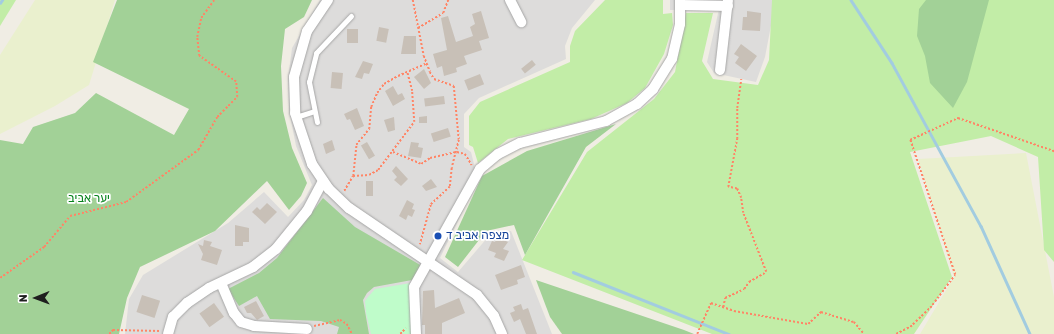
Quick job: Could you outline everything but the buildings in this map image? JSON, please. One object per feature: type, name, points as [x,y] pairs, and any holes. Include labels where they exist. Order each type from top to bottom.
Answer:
[{"type":"street","points":[[328,0],[307,31],[297,63],[294,97],[296,117],[304,148],[323,181],[338,198],[477,295],[494,316],[502,334]]},
{"type":"street","points":[[513,1],[522,22]]},
{"type":"street","points":[[416,334],[414,287],[477,173],[488,161],[508,148],[531,140],[606,121],[637,104],[653,89],[672,59],[678,37],[681,2],[728,3],[720,70]]},
{"type":"street","points":[[168,332],[179,310],[199,294],[253,267],[276,249],[307,211],[323,181]]},
{"type":"street","points":[[221,283],[234,313],[241,322],[254,326],[307,329]]},
{"type":"lane","points":[[317,122],[309,82],[316,53],[351,16]]},
{"type":"lane","points":[[296,117],[314,111]]},
{"type":"path","points":[[0,278],[44,247],[70,216],[126,202],[198,150],[217,117],[237,97],[236,82],[199,56],[197,36],[201,18],[214,0]]},
{"type":"path","points":[[413,0],[427,63],[434,78],[454,86],[459,140],[452,168],[450,187],[431,205],[418,254]]},
{"type":"path","points":[[418,28],[443,13],[448,0]]},
{"type":"path","points":[[338,198],[353,176],[356,145],[370,129],[371,107],[377,93],[384,84],[427,63]]},
{"type":"path","points":[[353,176],[374,173],[393,152],[414,122],[412,90],[407,72]]},
{"type":"path","points":[[723,307],[725,298],[744,289],[749,282],[766,272],[743,213],[741,198],[737,189],[728,187],[737,139],[737,108],[741,79]]},
{"type":"path","points":[[896,334],[910,327],[930,308],[955,274],[910,140],[958,118],[1054,151]]},
{"type":"path","points":[[393,152],[421,164],[430,158],[457,152],[465,154],[477,173]]},
{"type":"path","points":[[697,334],[711,303],[723,307],[808,324],[822,312],[854,322],[864,334]]},
{"type":"path","points":[[307,329],[340,320],[347,324],[352,334]]},
{"type":"path","points":[[109,334],[113,330],[168,332]]},
{"type":"shaded area","points":[[320,0],[595,0],[572,28],[565,46],[566,59],[479,98],[464,114],[464,147],[471,152],[478,180],[440,258],[458,272],[488,237],[511,231],[552,334],[125,334],[129,299],[143,275],[228,223],[264,192],[288,217],[304,200],[312,185],[296,146],[289,110],[288,79],[292,48]]},
{"type":"shaded area","points":[[670,0],[773,0],[773,15],[765,57],[756,82],[714,73],[707,62],[719,9],[670,10]]},
{"type":"green space","points":[[0,0],[16,0],[0,26]]},
{"type":"green space","points":[[35,0],[115,0],[89,85],[55,106],[0,134],[0,55]]},
{"type":"green space","name":"יער אביב","points":[[117,0],[312,0],[304,17],[285,29],[281,66],[283,111],[292,148],[307,183],[301,196],[289,210],[267,181],[215,231],[140,267],[127,298],[119,334],[0,334],[0,140],[23,144],[33,127],[75,113],[96,93],[174,135],[189,109],[93,62]]},
{"type":"green space","points":[[605,0],[663,0],[663,14],[672,13],[673,25],[664,54],[645,88],[627,103],[591,119],[508,139],[478,163],[473,147],[469,145],[469,116],[480,102],[570,62],[570,46],[575,31]]},
{"type":"green space","points":[[772,0],[1054,0],[1054,262],[1044,250],[1038,157],[991,136],[910,152],[952,277],[914,334],[712,334],[522,260],[587,152],[654,99],[675,72],[686,13],[713,13],[702,61],[713,79],[758,85],[769,60]]},
{"type":"green space","points":[[926,0],[989,0],[967,82],[953,108],[930,83],[925,56],[917,36],[919,9]]},
{"type":"green space","points":[[616,124],[586,147],[525,255],[514,225],[486,231],[458,267],[445,257],[482,176],[527,151]]},
{"type":"green space","points":[[1026,153],[1054,297],[1054,334],[920,334],[954,277],[918,159]]},
{"type":"green space","points":[[323,198],[355,227],[422,266],[412,280],[374,287],[367,293],[363,300],[369,334],[337,334],[339,327],[321,321],[270,319],[257,296],[239,306],[228,289],[259,273],[277,258]]},
{"type":"green space","points":[[536,280],[694,334],[562,334],[550,317]]},
{"type":"green space","points":[[411,283],[415,334],[371,334],[365,301],[368,297],[375,289]]},
{"type":"waterway","points":[[851,0],[892,63],[981,226],[1030,334]]},
{"type":"waterway","points":[[573,272],[729,334]]},
{"type":"place","name":"מצפה אביב ד","points":[[438,236]]}]
